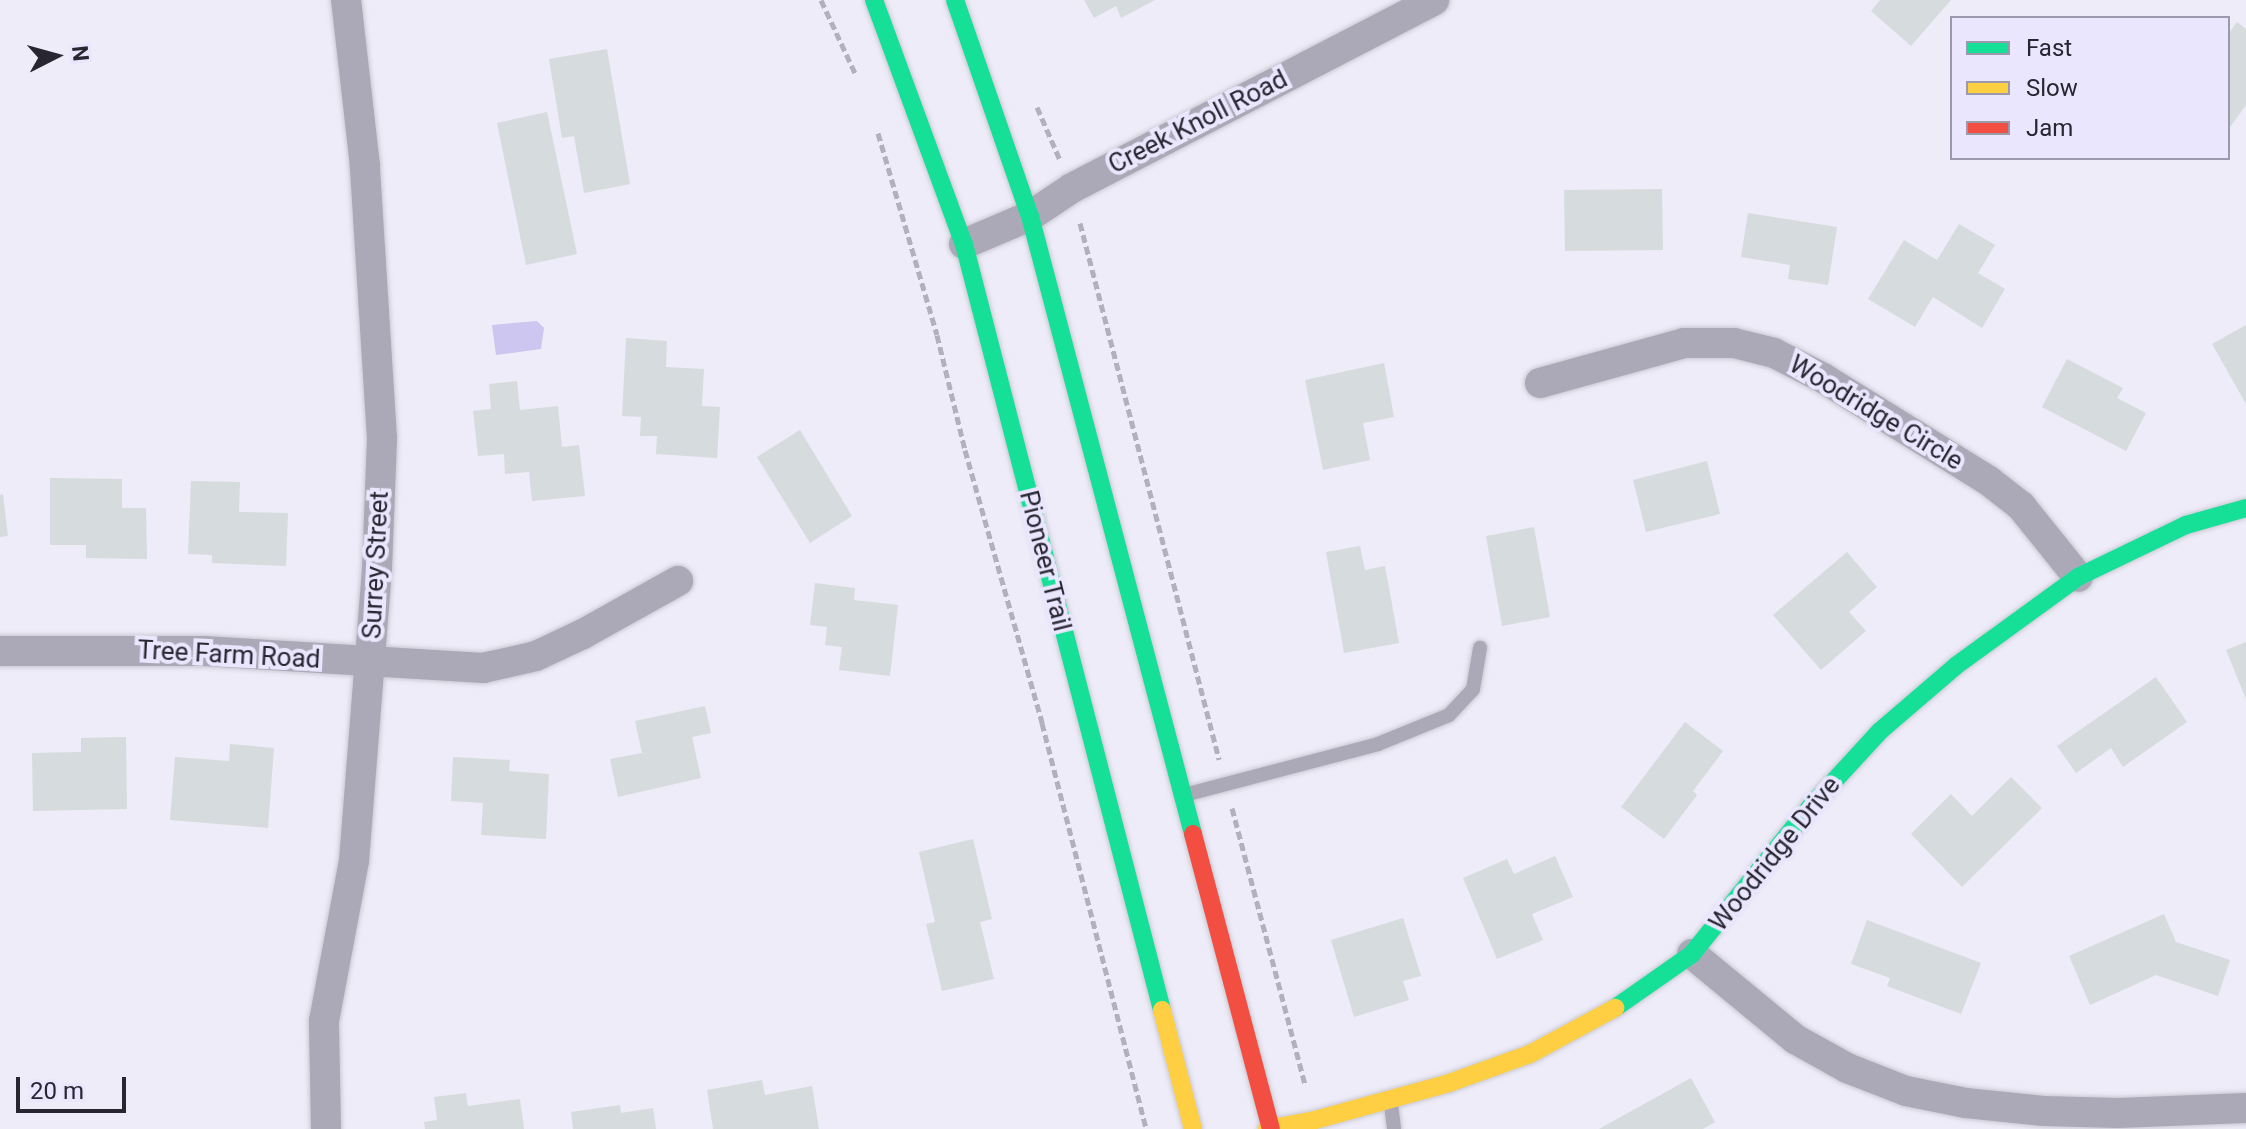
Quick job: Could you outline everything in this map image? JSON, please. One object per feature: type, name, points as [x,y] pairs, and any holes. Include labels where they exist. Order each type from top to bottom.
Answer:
[{"type":"main road","name":"Pioneer Trail","points":[[874,0],[964,244],[1193,1129]]},
{"type":"main road","points":[[955,0],[1030,216],[1270,1129]]},
{"type":"main road","name":"Woodridge Drive","points":[[1270,1129],[1390,1100],[1530,1054],[1612,1010],[1692,954],[1812,805],[1880,731],[1957,665],[2078,577],[2186,525],[2246,508]]},
{"type":"street","name":"Surrey Street","points":[[326,1129],[324,1021],[354,861],[370,662],[382,439],[365,166],[346,0]]},
{"type":"street","name":"Creek Knoll Road","points":[[964,244],[1030,216],[1086,181],[1434,0]]},
{"type":"street","name":"Woodridge Circle","points":[[1540,383],[1684,343],[1734,343],[1774,353],[1823,378],[1989,481],[2021,506],[2078,577]]},
{"type":"street","name":"Tree Farm Road","points":[[0,651],[204,651],[483,668],[536,656],[583,634],[678,581]]},
{"type":"street","points":[[1692,954],[1795,1039],[1847,1068],[1906,1091],[1966,1103],[2044,1111],[2118,1113],[2246,1108]]},
{"type":"lane","points":[[1183,795],[1378,744],[1449,715],[1473,689],[1480,648]]},
{"type":"lane","points":[[1390,1100],[1394,1129]]},
{"type":"path","points":[[821,0],[861,84]]},
{"type":"path","points":[[876,128],[937,335],[965,450],[1042,723],[1146,1129]]},
{"type":"shaded area","points":[[537,321],[544,328],[541,349],[496,355],[492,325]]},
{"type":"building","points":[[1084,0],[1155,0],[1121,18],[1116,6],[1094,18]]},
{"type":"building","points":[[1880,0],[1951,0],[1911,46],[1871,11]]},
{"type":"building","points":[[2237,22],[2246,29],[2246,105],[2230,127],[2230,31]]},
{"type":"building","points":[[607,49],[630,184],[584,193],[574,136],[562,138],[549,59]]},
{"type":"building","points":[[547,112],[577,254],[526,265],[497,123]]},
{"type":"building","points":[[1662,189],[1663,250],[1565,251],[1564,190]]},
{"type":"building","points":[[1748,213],[1837,227],[1828,285],[1788,279],[1790,265],[1741,257]]},
{"type":"building","points":[[1959,224],[1995,245],[1978,273],[2005,289],[1982,328],[1933,297],[1915,327],[1868,299],[1904,240],[1937,260]]},
{"type":"building","points":[[2246,325],[2246,404],[2212,344]]},
{"type":"building","points":[[626,338],[667,341],[666,367],[704,369],[702,406],[720,407],[717,458],[656,454],[657,436],[640,436],[641,417],[622,416]]},
{"type":"building","points":[[2067,359],[2123,388],[2117,398],[2146,413],[2126,451],[2042,407]]},
{"type":"building","points":[[1384,363],[1394,417],[1363,423],[1370,460],[1323,470],[1305,380]]},
{"type":"building","points":[[517,381],[520,410],[558,406],[562,447],[579,445],[585,496],[532,501],[529,472],[505,474],[504,454],[478,456],[473,411],[491,409],[489,384]]},
{"type":"building","points":[[800,430],[852,516],[810,543],[757,457]]},
{"type":"building","points":[[1707,461],[1720,514],[1646,532],[1633,480]]},
{"type":"building","points":[[50,478],[122,479],[122,508],[146,508],[147,559],[86,558],[86,545],[50,545]]},
{"type":"building","points":[[191,481],[240,482],[239,512],[288,513],[286,566],[212,563],[212,555],[188,554]]},
{"type":"building","points":[[3,494],[8,536],[0,537],[0,495]]},
{"type":"building","points":[[1534,527],[1550,617],[1502,626],[1486,536]]},
{"type":"building","points":[[1360,546],[1365,570],[1385,566],[1399,643],[1344,653],[1326,552]]},
{"type":"building","points":[[1847,552],[1877,587],[1849,612],[1866,631],[1821,670],[1773,615]]},
{"type":"building","points":[[815,583],[855,588],[854,600],[898,605],[890,676],[839,670],[842,647],[825,645],[827,627],[810,625]]},
{"type":"building","points":[[2246,642],[2246,699],[2226,650]]},
{"type":"building","points":[[2156,677],[2187,722],[2123,767],[2111,748],[2076,773],[2057,746]]},
{"type":"building","points":[[705,706],[711,733],[692,737],[701,778],[618,797],[610,759],[642,753],[635,721]]},
{"type":"building","points":[[1685,722],[1723,751],[1693,791],[1697,795],[1664,839],[1621,807]]},
{"type":"building","points":[[126,737],[127,809],[33,811],[32,753],[81,752],[81,738]]},
{"type":"building","points":[[230,744],[274,748],[268,828],[170,820],[175,757],[229,761]]},
{"type":"building","points":[[453,757],[510,760],[509,771],[549,774],[546,839],[481,835],[483,803],[451,801]]},
{"type":"building","points":[[2011,777],[2042,808],[1962,887],[1911,834],[1951,794],[1972,816]]},
{"type":"building","points":[[973,839],[992,919],[980,922],[994,979],[942,991],[926,924],[935,922],[919,852]]},
{"type":"building","points":[[1555,856],[1573,897],[1532,914],[1543,940],[1497,959],[1463,878],[1507,859],[1514,874]]},
{"type":"building","points":[[2164,914],[2176,942],[2230,960],[2218,996],[2156,975],[2090,1005],[2069,956]]},
{"type":"building","points":[[1403,918],[1421,976],[1403,981],[1409,1000],[1354,1017],[1331,940]]},
{"type":"building","points":[[1867,920],[1981,963],[1961,1014],[1887,986],[1890,978],[1851,964]]},
{"type":"building","points":[[1691,1078],[1715,1122],[1703,1129],[1599,1129]]},
{"type":"building","points":[[762,1080],[765,1095],[812,1086],[819,1129],[713,1129],[707,1090]]},
{"type":"building","points":[[466,1093],[468,1106],[520,1099],[524,1129],[425,1129],[424,1122],[437,1120],[434,1097]]},
{"type":"building","points":[[620,1105],[621,1113],[653,1108],[656,1129],[573,1129],[571,1112]]},
{"type":"traffic: fast","points":[[874,0],[964,244],[1162,1010]]},
{"type":"traffic: fast","points":[[955,0],[1030,216],[1193,834]]},
{"type":"traffic: fast","points":[[1615,1008],[1692,954],[1812,805],[1880,731],[1957,665],[2078,577],[2186,525],[2246,508]]},
{"type":"traffic: slow","points":[[1267,1129],[1315,1120],[1449,1083],[1530,1054],[1615,1008]]},
{"type":"traffic: slow","points":[[1162,1010],[1193,1129]]},
{"type":"traffic: jam","points":[[1193,834],[1271,1129]]}]
